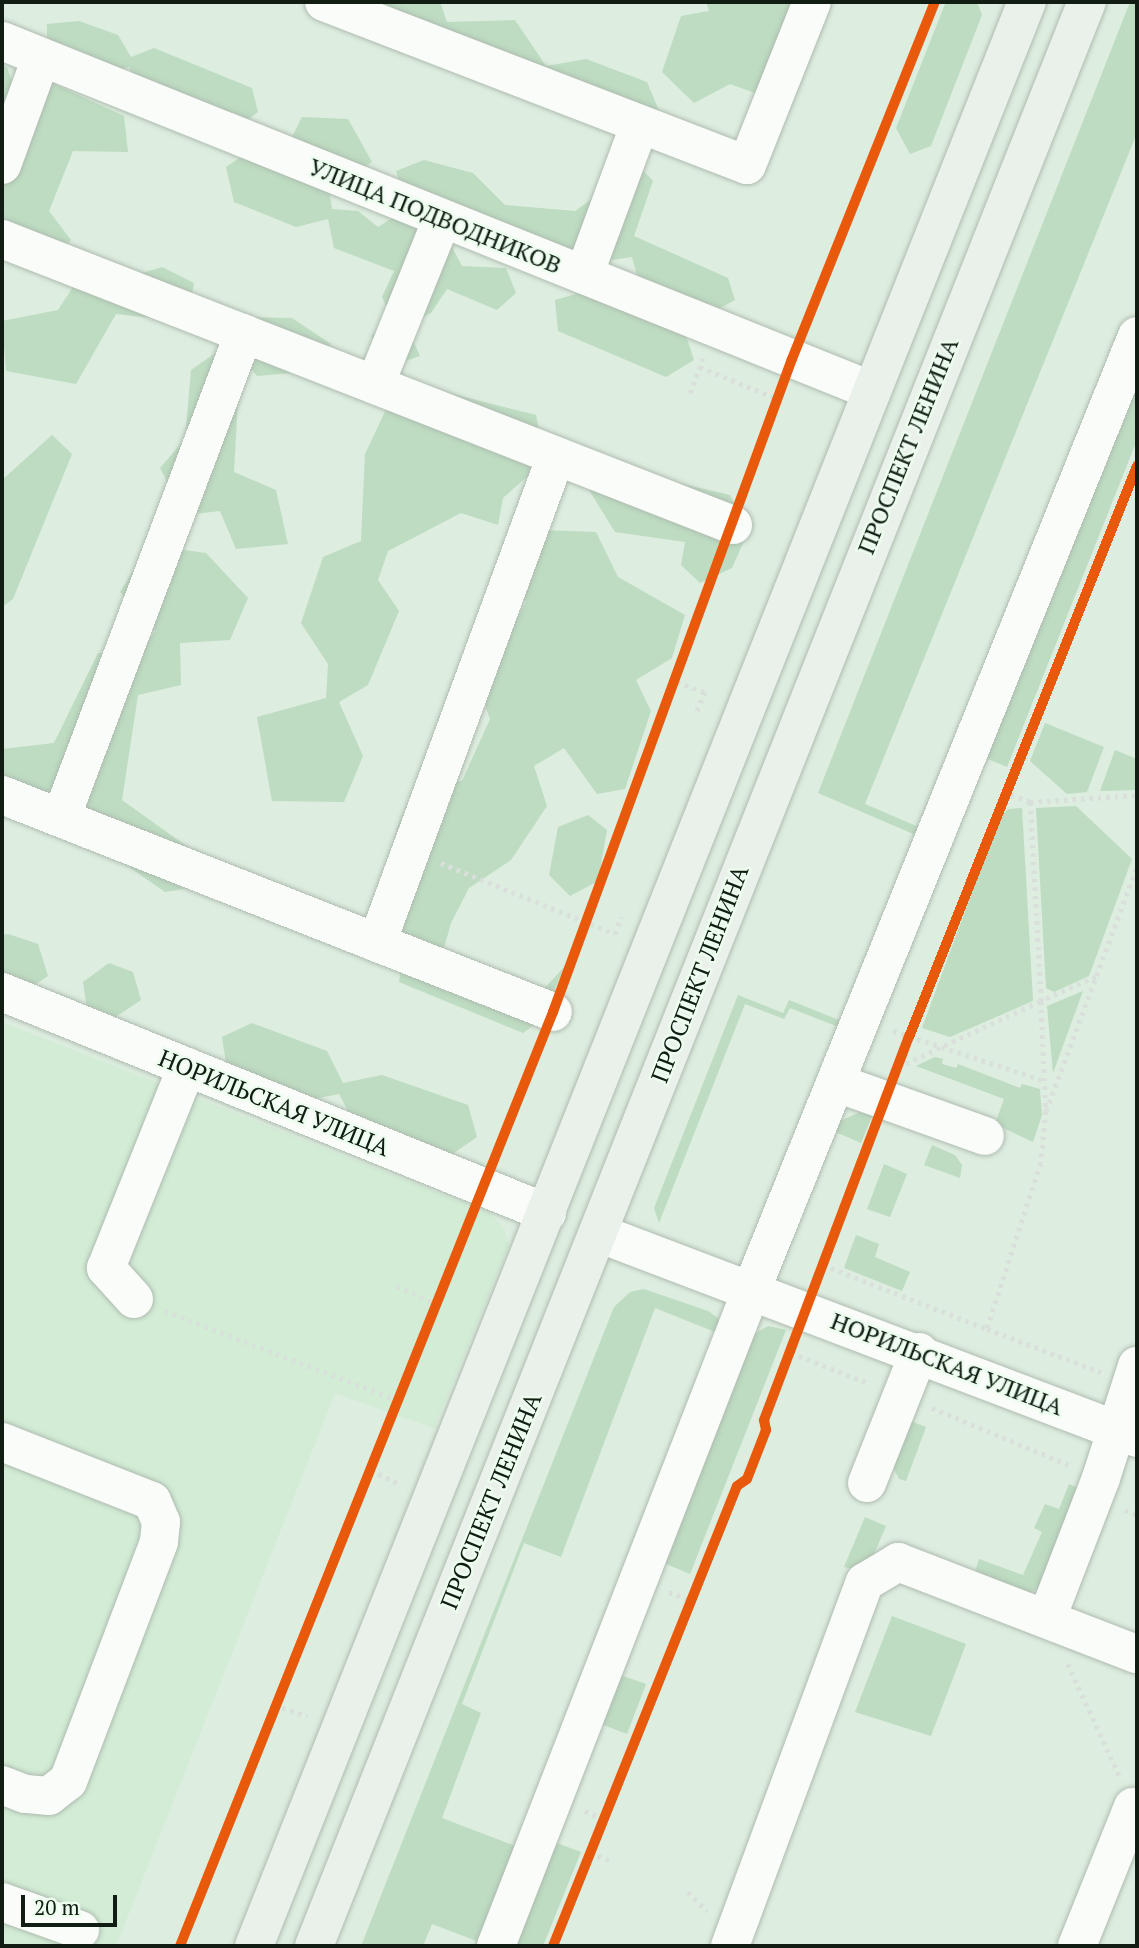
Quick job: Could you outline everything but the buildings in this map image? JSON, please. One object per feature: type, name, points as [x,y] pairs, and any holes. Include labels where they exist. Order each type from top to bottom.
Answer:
[{"type":"main road","points":[[254,1946],[547,1213],[870,390],[1027,2]]},
{"type":"main road","name":"ПРОСПЕКТ ЛЕНИНА","points":[[314,1946],[921,410],[1087,2]]},
{"type":"street","points":[[324,2],[639,126],[747,165],[811,2]]},
{"type":"street","name":"УЛИЦА ПОДВОДНИКОВ","points":[[2,41],[870,390]]},
{"type":"street","points":[[2,165],[41,58]]},
{"type":"street","points":[[584,275],[639,126]]},
{"type":"street","points":[[375,385],[442,219]]},
{"type":"street","points":[[2,239],[733,525]]},
{"type":"street","points":[[61,818],[244,333]]},
{"type":"street","points":[[496,1946],[751,1291],[1136,343]]},
{"type":"street","points":[[377,943],[556,456]]},
{"type":"street","points":[[2,795],[553,1012]]},
{"type":"street","name":"НОРИЛЬСКАЯ УЛИЦА","points":[[2,992],[547,1213]]},
{"type":"street","points":[[134,1299],[106,1268],[187,1067]]},
{"type":"street","points":[[837,1083],[891,1084],[985,1136]]},
{"type":"street","name":"НОРИЛЬСКАЯ УЛИЦА","points":[[598,1233],[751,1291],[807,1309],[1126,1434]]},
{"type":"street","points":[[867,1483],[919,1352]]},
{"type":"street","points":[[1047,1618],[1101,1478],[1126,1434],[1134,1375]]},
{"type":"street","points":[[2,1443],[152,1502],[162,1522],[159,1542],[68,1781],[49,1796],[25,1794],[2,1785]]},
{"type":"street","points":[[730,1946],[865,1582],[898,1562],[1137,1654]]},
{"type":"street","points":[[1077,1946],[1133,1807]]},
{"type":"street","points":[[2,1902],[80,1930]]},
{"type":"path","points":[[773,412],[792,359]]},
{"type":"path","points":[[700,367],[778,399]]},
{"type":"path","points":[[553,1946],[737,1486],[747,1479],[823,1265],[909,1037],[1004,793],[1137,466]]},
{"type":"path","points":[[673,694],[682,669]]},
{"type":"path","points":[[677,682],[705,692],[697,712]]},
{"type":"path","points":[[1004,793],[1030,802],[1137,796]]},
{"type":"path","points":[[987,1329],[1041,1163],[1046,1111],[1030,802]]},
{"type":"path","points":[[412,850],[615,934],[621,917]]},
{"type":"path","points":[[1046,1111],[1137,866]]},
{"type":"path","points":[[583,936],[592,910]]},
{"type":"path","points":[[891,1084],[942,1048],[1096,977]]},
{"type":"path","points":[[909,1037],[1045,1081]]},
{"type":"path","points":[[823,1265],[987,1329],[1134,1375]]},
{"type":"path","points":[[397,1286],[438,1304]]},
{"type":"path","points":[[433,1316],[443,1291]]},
{"type":"path","points":[[134,1299],[398,1401]]},
{"type":"path","points":[[791,1353],[1101,1478],[1108,1503],[1137,1515]]},
{"type":"path","points":[[394,1412],[403,1389]]},
{"type":"path","points":[[365,1483],[375,1459]]},
{"type":"path","points":[[370,1470],[399,1483],[394,1494]]},
{"type":"path","points":[[1047,1618],[1133,1807]]},
{"type":"path","points":[[269,1717],[279,1692]]},
{"type":"path","points":[[274,1705],[307,1717],[311,1706]]},
{"type":"path","points":[[590,1853],[608,1860]]},
{"type":"shaded area","points":[[299,2],[440,2],[447,22],[515,20],[546,66],[586,59],[647,82],[665,125],[412,47]]},
{"type":"shaded area","points":[[706,2],[793,2],[777,101],[730,84],[694,103],[662,72],[681,16],[709,11]]},
{"type":"shaded area","points":[[977,2],[982,15],[931,146],[910,154],[896,128],[945,4]]},
{"type":"shaded area","points":[[1130,2],[1137,2],[1137,133],[865,804],[921,828],[918,836],[818,793]]},
{"type":"shaded area","points":[[79,21],[118,35],[131,57],[154,48],[252,88],[258,112],[236,128],[138,87],[129,67],[105,75],[47,47],[47,24]]},
{"type":"shaded area","points":[[2,65],[7,67],[16,94],[52,83],[124,116],[128,152],[73,151],[49,211],[71,240],[50,265],[2,246]]},
{"type":"shaded area","points":[[302,117],[348,119],[372,162],[352,175],[290,141]]},
{"type":"shaded area","points":[[251,150],[328,183],[332,209],[358,211],[378,227],[404,211],[443,230],[462,266],[506,268],[516,293],[497,310],[447,289],[431,313],[406,325],[420,356],[388,367],[371,336],[393,318],[382,297],[394,271],[334,248],[328,219],[296,227],[234,202],[226,167]]},
{"type":"shaded area","points":[[424,160],[473,173],[505,205],[575,211],[639,166],[653,181],[634,236],[728,278],[735,300],[709,314],[641,289],[632,257],[574,266],[404,198],[396,171]]},
{"type":"shaded area","points":[[86,267],[122,279],[162,267],[194,283],[187,322],[116,314],[76,384],[6,371],[2,321],[58,310]]},
{"type":"shaded area","points":[[593,289],[681,321],[694,360],[666,377],[558,331],[555,300]]},
{"type":"shaded area","points":[[242,317],[292,318],[331,344],[313,371],[257,376],[228,340]]},
{"type":"shaded area","points":[[214,354],[238,400],[234,472],[276,490],[288,544],[236,549],[220,511],[185,515],[160,468],[185,439],[191,370]]},
{"type":"shaded area","points":[[1137,386],[1137,440],[1007,767],[983,757]]},
{"type":"shaded area","points":[[441,391],[536,415],[545,461],[503,498],[498,525],[461,513],[388,551],[378,580],[399,611],[368,685],[339,702],[363,756],[344,802],[272,801],[257,717],[326,698],[328,664],[301,623],[323,557],[361,541],[365,454],[390,401]]},
{"type":"shaded area","points":[[52,435],[72,454],[13,599],[2,607],[2,480]]},
{"type":"shaded area","points":[[626,471],[730,495],[748,532],[732,568],[700,583],[681,565],[685,542],[615,532],[589,490]]},
{"type":"shaded area","points":[[540,530],[596,532],[618,577],[685,615],[672,658],[636,680],[651,711],[625,789],[597,794],[564,748],[534,766],[547,806],[511,860],[469,888],[451,923],[442,955],[540,993],[566,965],[540,1021],[523,1033],[399,982],[405,946],[380,913],[420,866],[396,830],[418,782],[462,781],[490,719],[479,688],[526,602],[501,558]]},
{"type":"shaded area","points":[[149,545],[206,553],[248,598],[230,640],[180,643],[181,685],[138,695],[122,800],[199,855],[202,886],[165,892],[79,832],[2,811],[2,749],[54,743],[98,653],[140,654],[155,631],[120,592]]},
{"type":"shaded area","points":[[1045,723],[1104,747],[1087,792],[1067,794],[1030,761]]},
{"type":"shaded area","points":[[1115,750],[1137,759],[1137,790],[1100,791]]},
{"type":"shaded area","points":[[1076,806],[1132,859],[1089,976],[1054,992],[1046,988],[1036,808]]},
{"type":"shaded area","points":[[1022,808],[1033,1001],[950,1037],[922,1028],[999,819],[1008,809]]},
{"type":"shaded area","points":[[588,815],[607,830],[598,881],[570,896],[549,875],[558,827]]},
{"type":"shaded area","points":[[8,934],[38,944],[48,976],[25,991],[2,983],[2,935]]},
{"type":"shaded area","points":[[109,963],[133,972],[141,1000],[114,1018],[87,1009],[83,982]]},
{"type":"shaded area","points":[[1083,991],[1053,1073],[1047,1006]]},
{"type":"shaded area","points":[[738,995],[783,1013],[789,1000],[844,1022],[841,1028],[790,1008],[784,1019],[745,1004],[659,1223],[654,1208]]},
{"type":"shaded area","points":[[2,1022],[490,1213],[504,1229],[509,1245],[434,1428],[335,1393],[116,1946],[2,1946]]},
{"type":"shaded area","points":[[252,1023],[327,1051],[343,1083],[382,1075],[468,1105],[477,1137],[448,1157],[354,1122],[339,1094],[304,1101],[227,1069],[222,1037]]},
{"type":"shaded area","points":[[935,1057],[943,1059],[942,1064],[956,1068],[958,1064],[1020,1088],[1022,1084],[1040,1089],[1042,1115],[1033,1142],[995,1124],[1004,1099],[916,1066]]},
{"type":"shaded area","points":[[860,1112],[873,1114],[861,1143],[833,1131],[838,1122]]},
{"type":"shaded area","points":[[932,1145],[955,1155],[962,1165],[960,1178],[924,1165]]},
{"type":"shaded area","points":[[884,1164],[907,1174],[890,1217],[867,1209]]},
{"type":"shaded area","points":[[856,1235],[879,1244],[875,1257],[910,1272],[902,1291],[844,1268]]},
{"type":"shaded area","points":[[644,1289],[708,1311],[718,1318],[720,1334],[655,1308],[561,1557],[524,1543],[462,1704],[481,1713],[442,1818],[518,1847],[482,1943],[432,1924],[423,1946],[361,1946],[614,1307],[630,1292]]},
{"type":"shaded area","points":[[768,1326],[786,1330],[690,1574],[664,1563],[753,1335]]},
{"type":"shaded area","points":[[905,1419],[926,1427],[906,1481],[899,1479],[891,1462]]},
{"type":"shaded area","points":[[1069,1484],[1083,1490],[1040,1587],[1030,1593],[974,1575],[979,1559],[1023,1575],[1042,1532],[1034,1528],[1045,1504],[1059,1509]]},
{"type":"shaded area","points":[[865,1517],[886,1526],[871,1561],[854,1569],[844,1567]]},
{"type":"shaded area","points":[[892,1616],[966,1644],[931,1736],[855,1712]]},
{"type":"shaded area","points":[[620,1675],[646,1684],[627,1734],[601,1724]]},
{"type":"shaded area","points":[[554,1842],[581,1852],[543,1946],[513,1946]]},
{"type":"cycle path","points":[[180,1946],[553,1012],[792,359],[935,2]]},
{"type":"cycle path","points":[[553,1946],[737,1486],[747,1479],[766,1430],[764,1420],[909,1037],[1137,466]]}]
